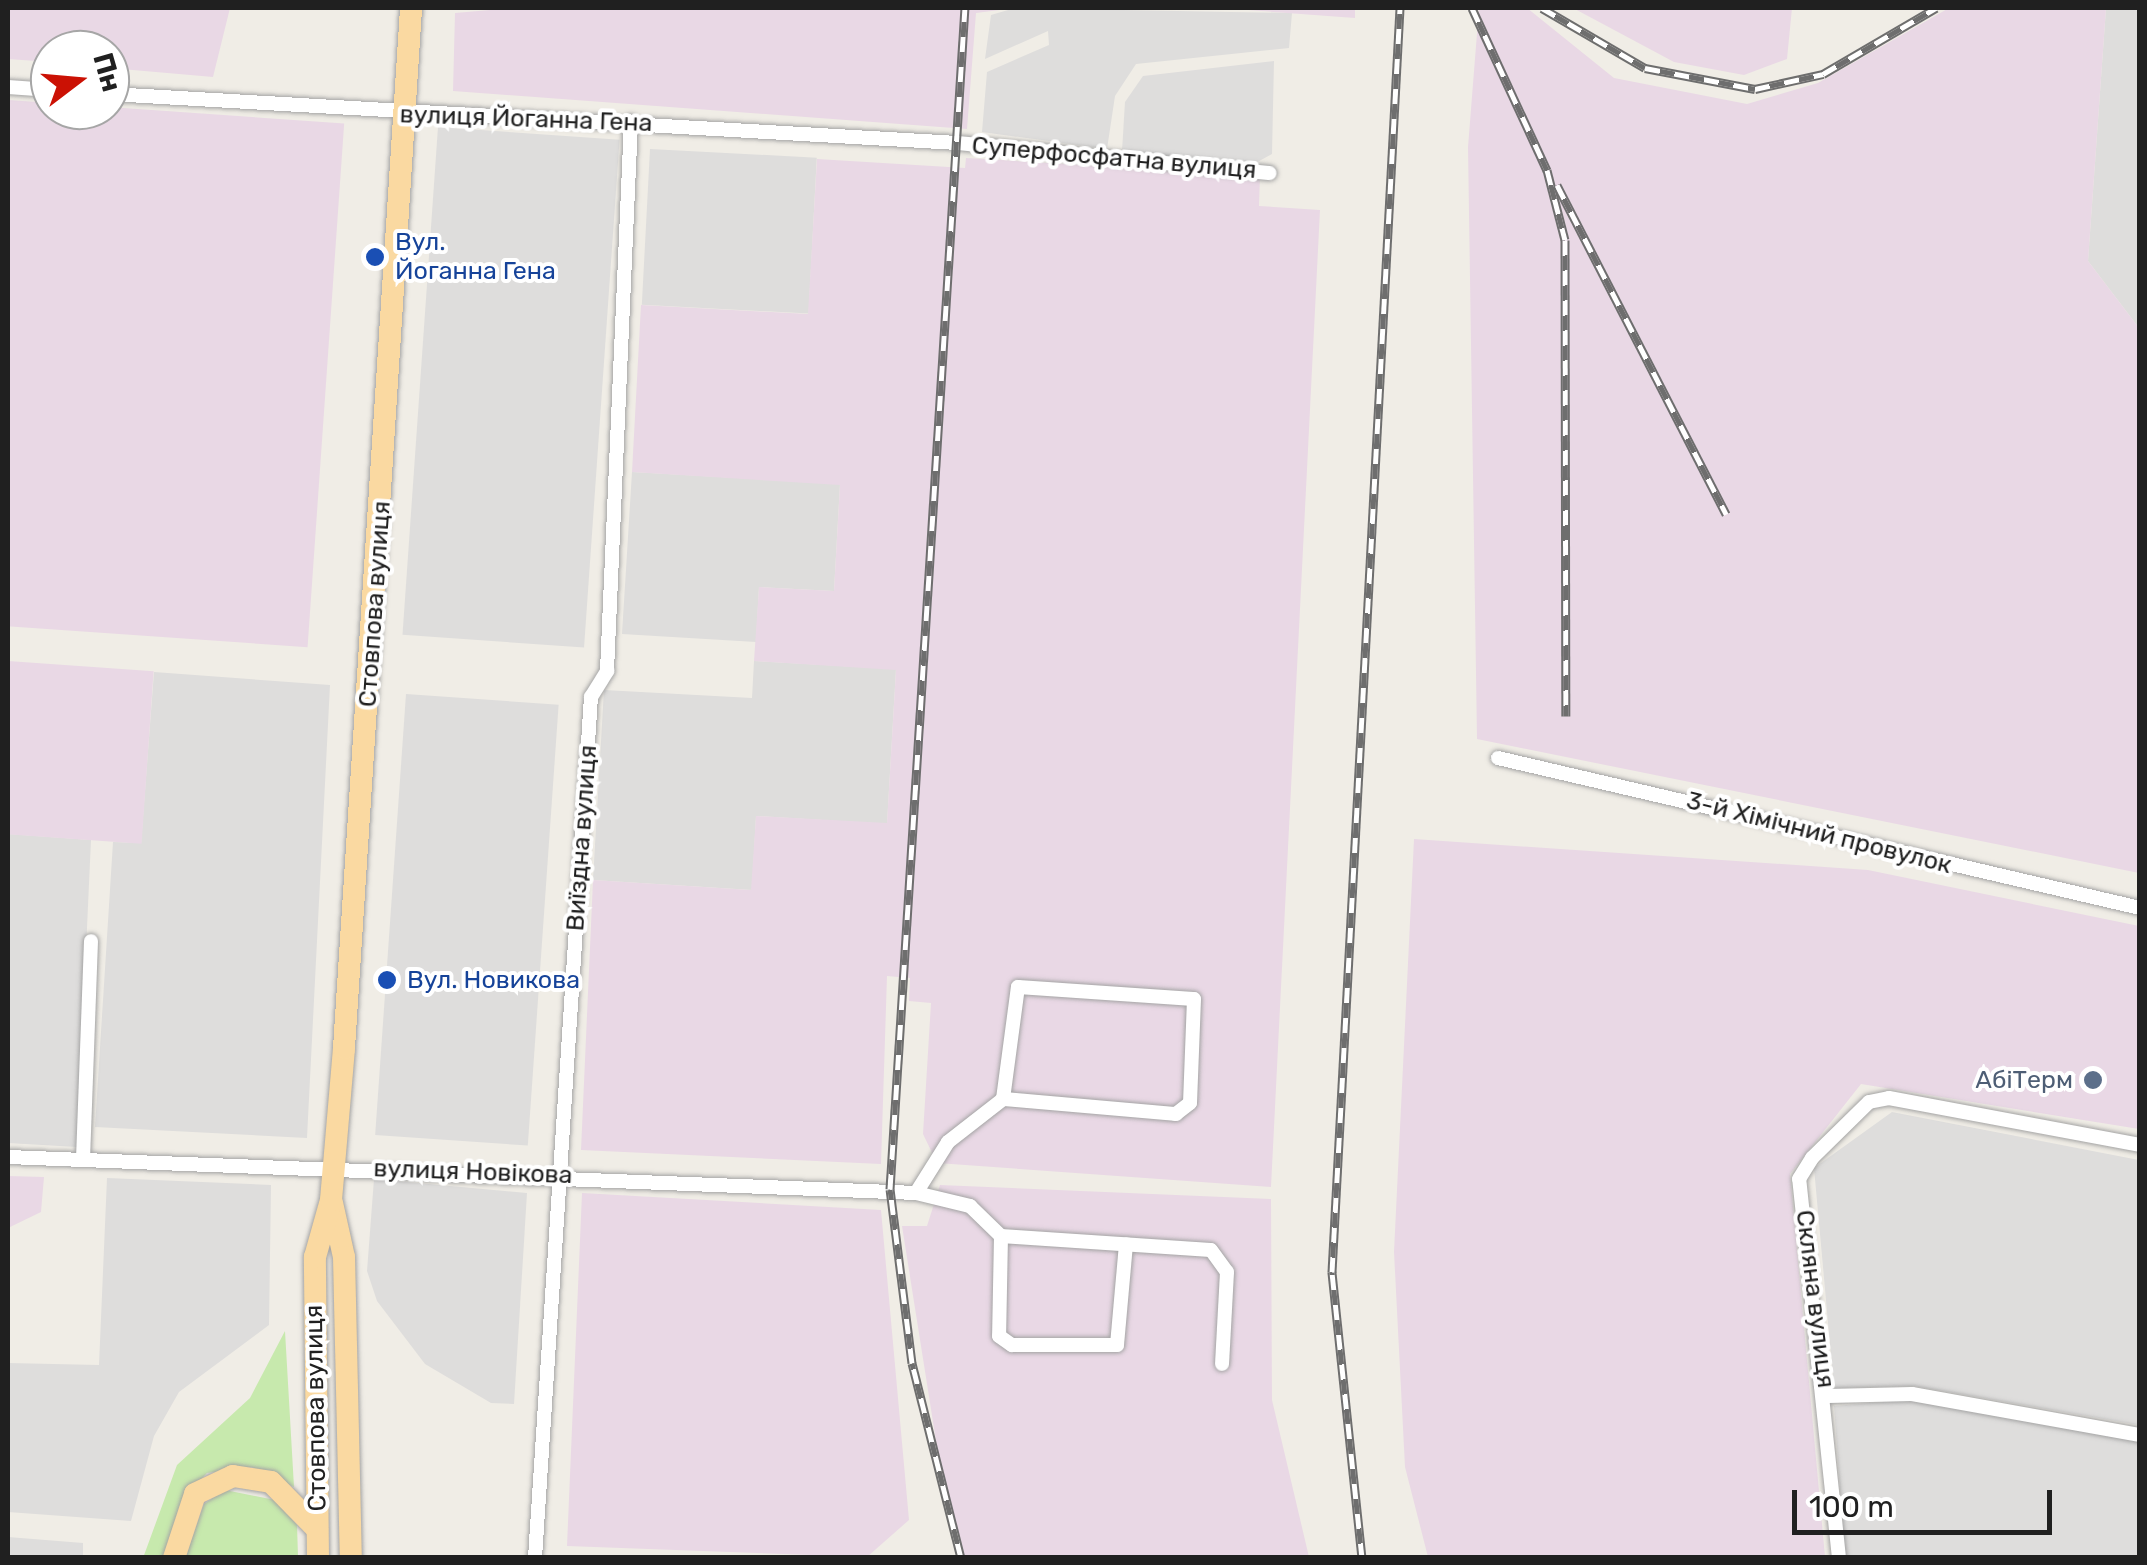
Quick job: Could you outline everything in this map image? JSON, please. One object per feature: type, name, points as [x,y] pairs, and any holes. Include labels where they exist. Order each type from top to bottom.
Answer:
[{"type":"main road","name":"Стовпова вулиця","points":[[318,1558],[314,1256],[331,1200],[334,1167],[411,8]]},
{"type":"main road","name":"Стовпова вулиця","points":[[331,1200],[344,1257],[352,1558]]},
{"type":"main road","points":[[174,1558],[195,1494],[234,1476],[271,1482],[317,1529]]},
{"type":"street","name":"вулиця Йоганна Гена","points":[[130,95],[405,115],[631,122],[950,143]]},
{"type":"street","name":"Виїздна вулиця","points":[[534,1558],[591,698],[607,671],[631,122]]},
{"type":"street","name":"Суперфосфатна вулиця","points":[[950,143],[1270,173]]},
{"type":"street","name":"3-й Хімічний провулок","points":[[1498,758],[2140,908]]},
{"type":"street","points":[[82,1160],[91,941]]},
{"type":"street","points":[[916,1193],[973,1116],[1003,1100],[1176,1114],[1190,1103],[1194,999],[1026,983],[1011,998],[1003,1100]]},
{"type":"street","name":"Скляна вулиця","points":[[1840,1558],[1828,1396],[1799,1180],[1869,1102],[2140,1146]]},
{"type":"street","name":"вулиця Новікова","points":[[8,1157],[559,1174],[916,1193],[970,1206],[1001,1236]]},
{"type":"street","points":[[1126,1244],[1117,1345],[1012,1346],[999,1336],[1001,1236],[1126,1244],[1211,1250],[1222,1260],[1222,1364]]},
{"type":"street","points":[[1828,1396],[1912,1394],[2140,1435]]},
{"type":"shaded area","points":[[8,8],[230,8],[213,77],[130,70],[130,30],[30,30],[30,61],[8,59]]},
{"type":"shaded area","points":[[514,8],[1015,8],[976,13],[967,129],[453,91],[455,13]]},
{"type":"shaded area","points":[[1015,8],[1292,13],[1289,48],[1136,64],[1115,96],[1107,149],[982,132],[987,72],[1049,45],[1048,31],[985,59],[991,15]]},
{"type":"shaded area","points":[[1221,8],[1355,8],[1355,18]]},
{"type":"shaded area","points":[[1479,8],[1527,8],[1614,78],[1747,104],[1818,83],[1949,8],[2106,8],[2088,261],[2139,328],[2139,873],[1477,739],[1468,147]]},
{"type":"shaded area","points":[[1573,8],[1792,8],[1787,59],[1744,75],[1674,62]]},
{"type":"shaded area","points":[[2106,8],[2139,8],[2139,328],[2088,261]]},
{"type":"shaded area","points":[[1274,61],[1272,154],[1250,166],[1122,151],[1125,102],[1143,76]]},
{"type":"shaded area","points":[[8,100],[30,102],[30,130],[130,130],[130,109],[344,124],[308,647],[8,626]]},
{"type":"shaded area","points":[[438,127],[620,140],[584,647],[402,635]]},
{"type":"shaded area","points":[[650,149],[817,158],[809,314],[642,305]]},
{"type":"shaded area","points":[[966,158],[1260,175],[1259,206],[1320,210],[1271,1187],[937,1163],[923,1134],[931,1003],[909,1001],[910,978],[887,976],[881,1164],[581,1150],[593,880],[751,890],[756,816],[887,823],[896,670],[754,661],[759,587],[834,591],[840,485],[632,472],[641,305],[808,314],[817,159],[965,168]]},
{"type":"shaded area","points":[[632,472],[840,484],[834,591],[759,587],[756,642],[622,634]]},
{"type":"shaded area","points":[[8,661],[154,671],[142,844],[8,834]]},
{"type":"shaded area","points":[[754,661],[896,669],[887,824],[756,816],[752,890],[593,880],[604,690],[752,698]]},
{"type":"shaded area","points":[[154,672],[330,685],[307,1138],[95,1127],[113,842],[141,843]]},
{"type":"shaded area","points":[[406,694],[559,705],[528,1146],[375,1135]]},
{"type":"shaded area","points":[[8,834],[91,840],[77,1147],[8,1143]]},
{"type":"shaded area","points":[[1414,839],[1868,870],[2139,926],[2139,1129],[1861,1084],[1790,1174],[1825,1557],[1428,1557],[1405,1467],[1394,1252]]},
{"type":"shaded area","points":[[1892,1112],[2139,1160],[2139,1425],[1914,1386],[1834,1388],[1814,1168]]},
{"type":"shaded area","points":[[8,1176],[44,1177],[41,1212],[8,1228]]},
{"type":"shaded area","points":[[107,1178],[271,1185],[269,1325],[179,1392],[154,1436],[131,1521],[8,1512],[8,1363],[99,1365]]},
{"type":"shaded area","points":[[374,1179],[527,1193],[514,1404],[491,1403],[425,1364],[377,1301],[367,1271]]},
{"type":"shaded area","points":[[940,1185],[1271,1199],[1272,1400],[1309,1557],[964,1557],[940,1466],[902,1226],[927,1226]]},
{"type":"shaded area","points":[[582,1193],[881,1210],[909,1520],[867,1557],[567,1546]]},
{"type":"shaded area","points":[[1908,1400],[2139,1441],[2139,1557],[1845,1557],[1834,1406]]},
{"type":"shaded area","points":[[8,1537],[83,1543],[83,1557],[8,1557]]},
{"type":"green space","points":[[285,1331],[294,1487],[252,1467],[207,1473],[182,1499],[165,1557],[143,1558],[177,1465],[250,1398]]},
{"type":"green space","points":[[225,1490],[275,1500],[297,1525],[298,1557],[185,1558],[204,1504]]},
{"type":"railway","points":[[961,1558],[912,1363],[890,1189],[965,8]]},
{"type":"railway","points":[[1362,1558],[1332,1272],[1400,8]]},
{"type":"railway","points":[[1472,8],[1547,170],[1565,240],[1566,716]]},
{"type":"railway","points":[[1542,8],[1645,68],[1755,89],[1823,74],[1936,8]]},
{"type":"railway","points":[[1557,185],[1726,514]]},
{"type":"place","name":"Вул. Йоганна Гена","points":[[375,257]]},
{"type":"place","name":"Вул. Новикова","points":[[387,980]]},
{"type":"place","name":"АбіТерм","points":[[2093,1080]]}]
